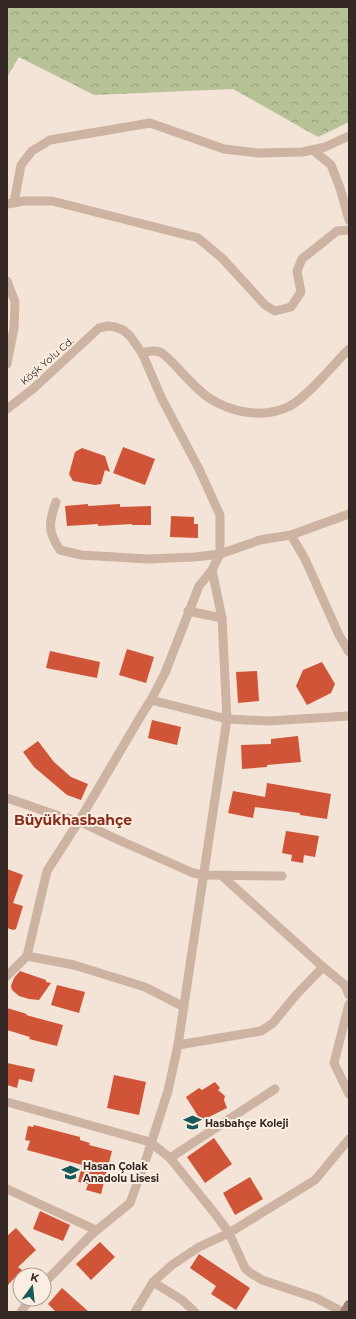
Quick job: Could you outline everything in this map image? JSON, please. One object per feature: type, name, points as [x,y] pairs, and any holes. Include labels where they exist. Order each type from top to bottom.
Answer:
[{"type":"street","points":[[349,136],[325,147],[303,152],[258,153],[224,149],[150,123],[50,140],[32,151],[21,165],[11,204],[24,201],[52,201],[198,238],[222,258],[265,305],[275,311],[291,307],[301,292],[297,271],[302,259],[337,231],[349,230]]},
{"type":"street","points":[[313,150],[331,165],[340,188],[349,220]]},
{"type":"street","points":[[7,282],[15,302],[14,328],[7,364]]},
{"type":"street","name":"Köşk Yolu Cd.","points":[[7,409],[34,388],[99,328],[108,326],[123,330],[130,336],[142,353]]},
{"type":"street","points":[[7,976],[10,968],[27,956],[47,871],[79,822],[151,700],[165,673],[198,586],[212,570],[220,554],[220,515],[199,469],[162,399],[142,353],[156,351],[164,354],[198,389],[220,404],[233,409],[262,414],[290,406],[303,397],[349,349]]},
{"type":"street","points":[[56,502],[52,512],[50,525],[52,539],[60,550],[81,555],[148,559],[195,557],[220,554],[260,540],[291,536],[349,514]]},
{"type":"street","points":[[291,536],[305,559],[338,635],[349,652]]},
{"type":"street","points":[[52,1275],[96,1230],[130,1202],[168,1091],[178,1045],[228,719],[222,618],[212,570]]},
{"type":"street","points":[[188,611],[222,618]]},
{"type":"street","points":[[151,700],[228,719],[268,721],[349,716]]},
{"type":"street","points":[[7,798],[79,822],[193,873],[282,876]]},
{"type":"street","points":[[221,875],[322,967],[345,985],[349,995]]},
{"type":"street","points":[[27,956],[74,965],[145,987],[184,1007]]},
{"type":"street","points":[[178,1045],[261,1032],[273,1023],[322,967]]},
{"type":"street","points":[[349,1004],[334,1063],[349,1094]]},
{"type":"street","points":[[170,1158],[275,1089]]},
{"type":"street","points":[[7,1102],[150,1142],[170,1158],[229,1233],[245,1268],[249,1272],[262,1280],[316,1298],[344,1312],[349,1305]]},
{"type":"street","points":[[134,1312],[153,1282],[172,1265],[198,1247],[229,1233],[315,1180],[349,1138]]},
{"type":"street","points":[[7,1189],[96,1230]]},
{"type":"street","points":[[153,1282],[182,1300],[195,1312]]},
{"type":"green space","points":[[7,7],[349,7],[349,122],[318,137],[233,89],[94,95],[19,57],[7,77]]},
{"type":"building","points":[[123,447],[155,459],[145,485],[113,473]]},
{"type":"building","points":[[82,448],[105,456],[110,472],[105,470],[101,484],[95,485],[73,481],[69,474],[75,452]]},
{"type":"building","points":[[88,504],[88,506],[120,504],[120,507],[151,506],[151,525],[132,524],[98,526],[98,524],[67,526],[65,506]]},
{"type":"building","points":[[171,516],[194,517],[194,524],[198,524],[198,538],[170,537]]},
{"type":"building","points":[[127,649],[154,657],[146,683],[119,675]]},
{"type":"building","points":[[50,651],[100,662],[97,678],[46,668]]},
{"type":"building","points":[[322,662],[335,684],[331,693],[307,705],[296,686],[303,670]]},
{"type":"building","points":[[257,671],[259,701],[238,703],[236,672]]},
{"type":"building","points":[[152,720],[181,727],[177,745],[148,738]]},
{"type":"building","points":[[298,736],[301,762],[242,769],[241,745],[271,744],[271,739]]},
{"type":"building","points":[[38,741],[54,762],[71,777],[88,784],[81,800],[67,795],[34,767],[23,752]]},
{"type":"building","points":[[267,783],[331,794],[327,819],[300,815],[300,813],[255,807],[253,818],[228,813],[233,791],[265,797]]},
{"type":"building","points":[[286,831],[319,836],[315,857],[304,855],[303,863],[291,861],[292,855],[282,853]]},
{"type":"building","points":[[7,869],[23,875],[13,903],[23,906],[16,929],[13,930],[7,928]]},
{"type":"building","points":[[20,971],[51,983],[39,1000],[19,996],[12,990],[11,986],[14,978]]},
{"type":"building","points":[[57,985],[85,992],[79,1013],[51,1005]]},
{"type":"building","points":[[7,1008],[63,1025],[57,1046],[29,1039],[30,1037],[7,1030]]},
{"type":"building","points":[[7,1063],[35,1069],[32,1082],[19,1079],[17,1088],[7,1085]]},
{"type":"building","points":[[114,1075],[146,1082],[139,1115],[107,1108]]},
{"type":"building","name":"Hasbahçe Koleji","points":[[215,1082],[220,1088],[218,1090],[225,1096],[224,1100],[227,1108],[201,1121],[186,1097],[199,1088],[202,1090]]},
{"type":"building","name":"Hasan Çolak Anadolu Lisesi","points":[[34,1125],[80,1137],[80,1140],[90,1143],[89,1145],[112,1151],[101,1194],[86,1190],[88,1184],[78,1182],[82,1165],[27,1150],[30,1141],[25,1140],[28,1126],[33,1127]]},
{"type":"building","points":[[214,1138],[232,1164],[205,1183],[187,1157]]},
{"type":"building","points":[[250,1177],[263,1199],[235,1215],[223,1193]]},
{"type":"building","points":[[40,1211],[70,1225],[63,1241],[33,1229]]},
{"type":"building","points":[[16,1228],[36,1250],[18,1267],[12,1267],[12,1281],[7,1286],[7,1236]]},
{"type":"building","points":[[100,1242],[115,1257],[91,1280],[76,1264]]},
{"type":"building","points":[[199,1254],[250,1288],[236,1310],[211,1294],[216,1286],[190,1268]]},
{"type":"building","points":[[62,1288],[89,1312],[56,1312],[51,1307],[52,1299]]},
{"type":"place","name":"Hasbahçe Koleji","points":[[192,1123]]},
{"type":"place","name":"Hasan Çolak Anadolu Lisesi","points":[[70,1172]]},
{"type":"district","name":"Büyükhasbahçe","points":[[73,820]]}]
